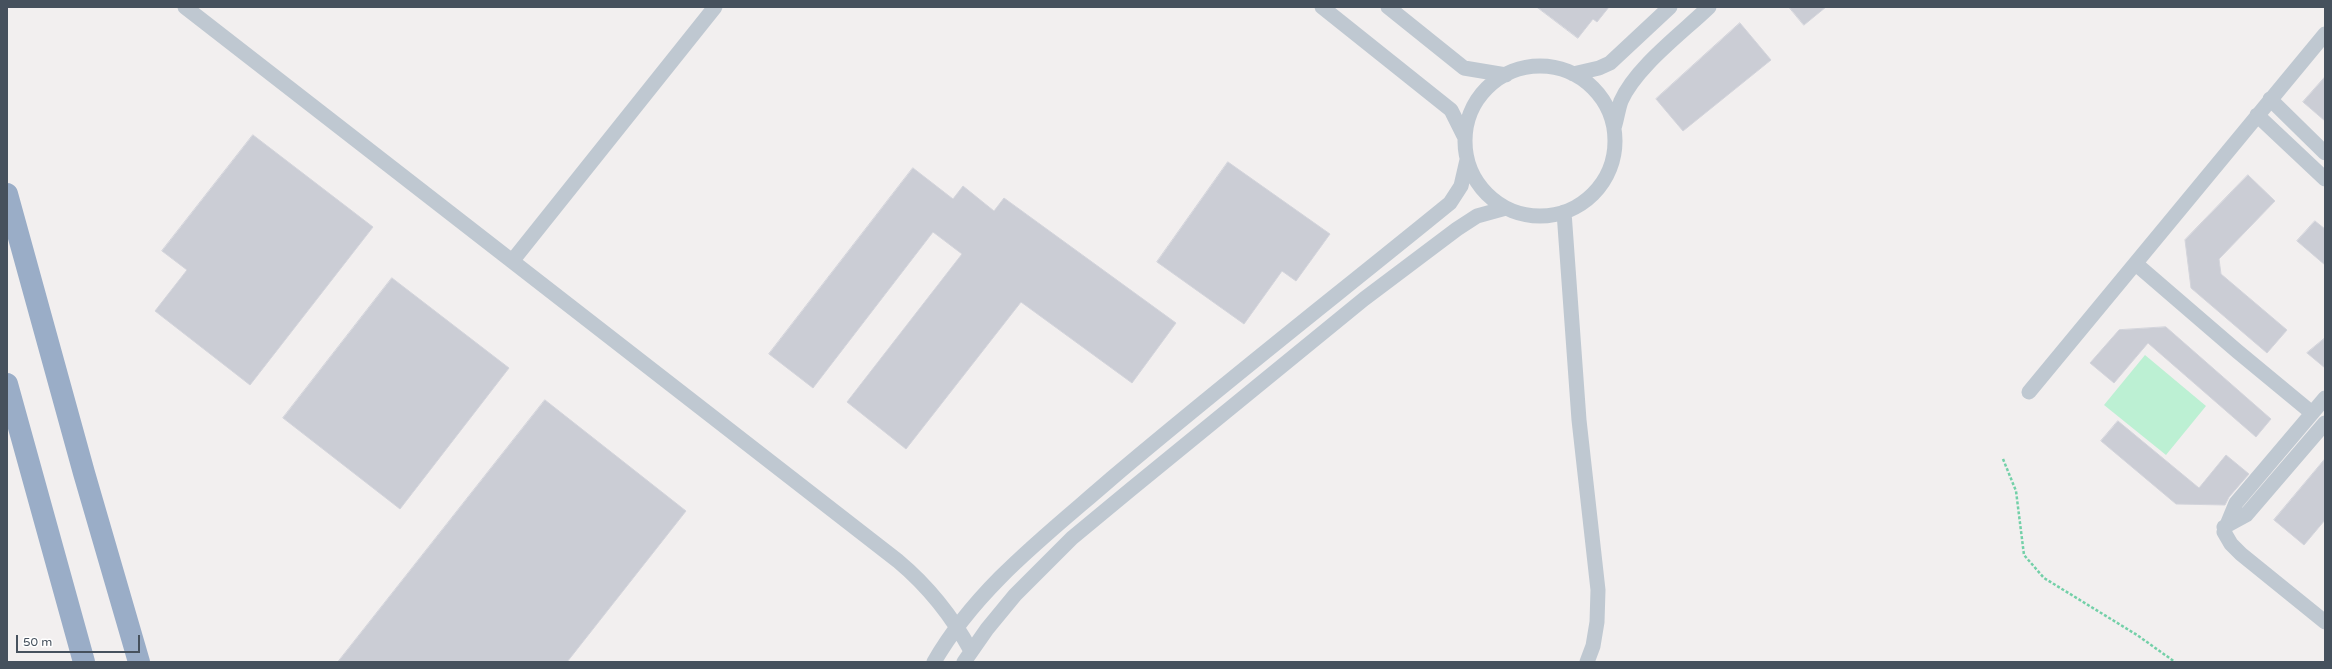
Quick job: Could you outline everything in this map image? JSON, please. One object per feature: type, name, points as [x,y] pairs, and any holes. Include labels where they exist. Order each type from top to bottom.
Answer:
[{"type":"highway","points":[[7,194],[84,473],[139,662]]},
{"type":"highway","points":[[7,384],[84,662]]},
{"type":"street","points":[[185,7],[299,98],[512,260],[913,574],[940,603],[958,627],[967,656]]},
{"type":"street","points":[[512,260],[714,7]]},
{"type":"street","points":[[1322,7],[1451,110],[1465,138]]},
{"type":"street","points":[[1388,7],[1464,68],[1506,75]]},
{"type":"street","points":[[1573,74],[1599,68],[1610,63],[1670,7]]},
{"type":"street","points":[[1614,129],[1621,101],[1635,78],[1646,65],[1710,7]]},
{"type":"street","points":[[2029,392],[2325,34]]},
{"type":"street","points":[[1551,67],[1573,74],[1588,83],[1600,96],[1609,112],[1614,129],[1615,150],[1609,170],[1598,189],[1583,203],[1564,212],[1544,216],[1531,215],[1506,208],[1489,196],[1475,179],[1468,160],[1465,138],[1468,116],[1490,85],[1506,75],[1528,68],[1551,67]]},
{"type":"street","points":[[2270,99],[2325,153]]},
{"type":"street","points":[[2257,115],[2325,179]]},
{"type":"street","points":[[934,662],[979,600],[1022,555],[1170,428],[1450,203],[1461,186],[1468,160]]},
{"type":"street","points":[[967,656],[1015,595],[1072,538],[1364,299],[1457,229],[1477,216],[1506,208]]},
{"type":"street","points":[[1564,212],[1579,420],[1598,590],[1597,622],[1593,646],[1587,662]]},
{"type":"street","points":[[2136,264],[2312,413]]},
{"type":"street","points":[[2325,398],[2236,503],[2224,527],[2226,538],[2241,554],[2325,622]]},
{"type":"street","points":[[2224,527],[2246,515],[2325,423]]},
{"type":"path","points":[[2003,459],[2016,491],[2024,555],[2044,578],[2137,634],[2175,662]]},
{"type":"green space","points":[[2145,355],[2206,406],[2166,455],[2104,405]]},
{"type":"building","points":[[1537,7],[1609,7],[1597,22],[1593,19],[1578,38]]},
{"type":"building","points":[[1789,7],[1826,7],[1804,25]]},
{"type":"building","points":[[1740,23],[1771,60],[1683,131],[1656,99]]},
{"type":"building","points":[[2325,77],[2325,121],[2303,102]]},
{"type":"building","points":[[253,135],[373,227],[250,385],[155,311],[187,270],[162,251]]},
{"type":"building","points":[[1228,162],[1330,234],[1296,281],[1282,271],[1244,324],[1157,262]]},
{"type":"building","points":[[913,168],[953,199],[963,186],[994,211],[1004,198],[1176,323],[1132,383],[1021,302],[906,449],[847,402],[962,254],[933,232],[813,388],[769,354]]},
{"type":"building","points":[[2248,175],[2275,201],[2219,259],[2221,274],[2287,330],[2267,353],[2191,288],[2185,240]]},
{"type":"building","points":[[2315,221],[2325,229],[2325,265],[2297,241]]},
{"type":"building","points":[[392,278],[509,368],[400,509],[283,418]]},
{"type":"building","points":[[2166,327],[2271,419],[2256,437],[2148,343],[2114,383],[2090,363],[2119,330]]},
{"type":"building","points":[[2325,338],[2325,368],[2307,353]]},
{"type":"building","points":[[545,400],[686,511],[567,662],[338,662]]},
{"type":"building","points":[[2118,421],[2199,488],[2226,455],[2249,474],[2229,497],[2225,505],[2176,504],[2101,441]]},
{"type":"building","points":[[2325,459],[2325,520],[2304,545],[2274,520]]}]
